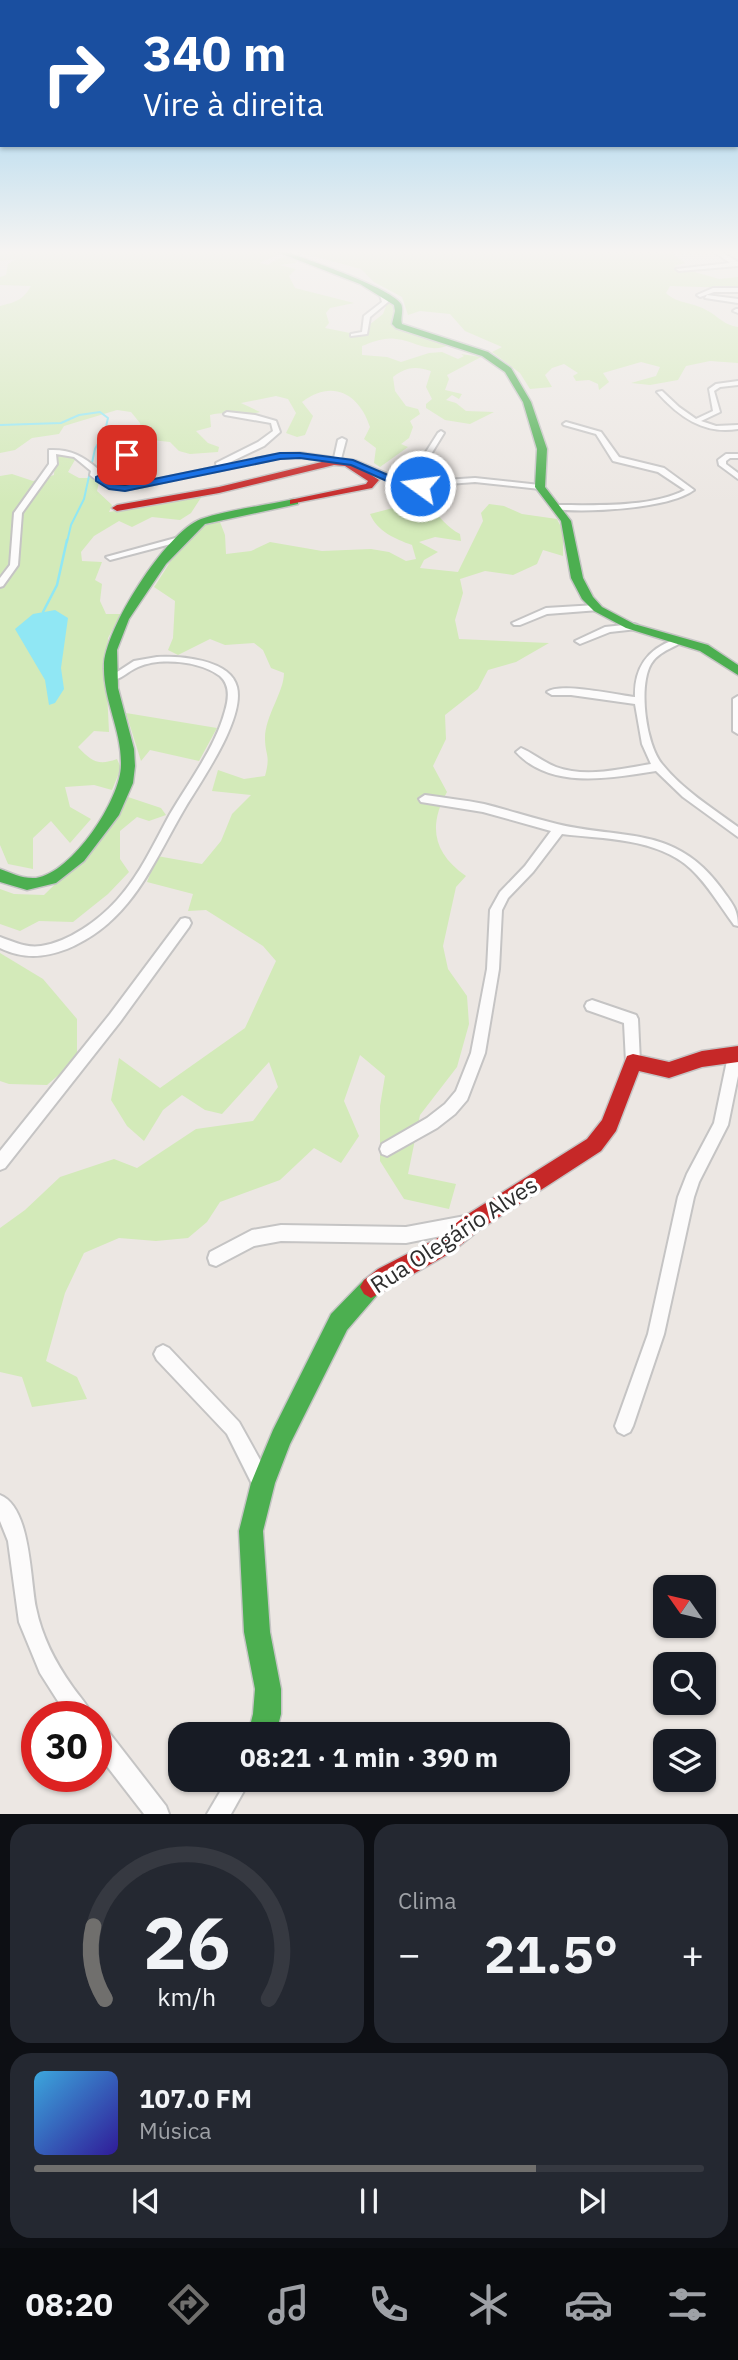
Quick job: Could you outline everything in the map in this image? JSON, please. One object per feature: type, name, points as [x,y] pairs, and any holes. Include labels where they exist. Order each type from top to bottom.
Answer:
[{"type":"street","points":[[428,335],[485,354],[508,370],[527,402],[542,449],[540,487],[566,520],[576,580],[596,608],[634,627],[698,645],[735,668]]},
{"type":"street","points":[[696,421],[717,412],[711,390],[718,385],[738,383]]},
{"type":"street","points":[[660,392],[696,421],[723,431],[738,427]]},
{"type":"street","points":[[209,470],[261,444],[277,432],[274,422],[268,419],[227,414]]},
{"type":"street","points":[[556,507],[659,500],[679,496],[690,490],[661,470],[615,459],[599,433],[566,424]]},
{"type":"street","points":[[409,485],[441,433]]},
{"type":"street","points":[[337,460],[342,440]]},
{"type":"street","points":[[0,584],[13,565],[18,513],[53,464],[52,452],[74,454],[92,468],[94,475],[119,489],[289,455],[353,463],[409,485],[475,480],[540,487]]},
{"type":"street","points":[[100,479],[118,469],[127,455]]},
{"type":"street","points":[[738,456],[729,456],[722,460],[723,465],[738,477]]},
{"type":"street","points":[[0,875],[22,885],[36,887],[50,881],[70,865],[119,802],[124,788],[128,752],[114,706],[111,655],[116,632],[183,538],[202,522],[343,493],[369,486],[374,480],[348,464],[334,462],[219,490],[117,508]]},
{"type":"street","points":[[110,557],[183,538]]},
{"type":"street","points":[[517,623],[546,611],[596,608]]},
{"type":"street","points":[[580,641],[608,629],[634,627]]},
{"type":"street","points":[[735,668],[692,645],[674,643],[661,647],[640,674],[638,701],[649,752],[658,767],[738,833]]},
{"type":"street","points":[[0,942],[19,951],[45,950],[76,938],[107,917],[124,901],[223,730],[233,688],[225,675],[211,667],[184,660],[145,661],[113,678]]},
{"type":"street","points":[[552,692],[638,701]]},
{"type":"street","points":[[738,699],[738,731]]},
{"type":"street","points":[[521,752],[549,769],[579,777],[658,767]]},
{"type":"street","points":[[425,799],[483,808],[559,828],[660,846],[678,853],[693,863],[738,921]]},
{"type":"street","points":[[387,1149],[432,1123],[462,1095],[478,1053],[493,969],[496,910],[504,895],[529,869],[559,828]]},
{"type":"street","points":[[0,1163],[115,1018],[185,923]]},
{"type":"street","points":[[592,1006],[631,1019],[633,1062],[669,1070],[702,1059],[736,1055],[721,1125],[692,1179],[686,1197],[656,1334],[624,1426]]},
{"type":"street","name":"Rua Olegário Alves","points":[[265,1722],[268,1689],[257,1632],[251,1531],[263,1483],[281,1438],[339,1322],[367,1290],[385,1276],[444,1245],[472,1223],[594,1145],[608,1125],[633,1062]]},
{"type":"street","points":[[216,1258],[252,1238],[281,1233],[406,1235],[472,1223]]},
{"type":"street","points":[[163,1354],[233,1428],[263,1483]]},
{"type":"street","points":[[0,1504],[12,1519],[18,1537],[26,1608],[42,1657],[69,1701]]},
{"type":"street","points":[[112,1755],[158,1814]]},
{"type":"street","points":[[218,1814],[232,1792]]},
{"type":"green space","points":[[0,335],[422,335],[451,344],[430,348],[403,340],[387,339],[362,346],[362,355],[387,357],[401,362],[429,353],[442,352],[458,359],[464,356],[461,354],[481,357],[447,375],[449,379],[445,390],[462,394],[459,399],[452,395],[446,400],[456,403],[466,411],[494,412],[470,424],[445,420],[426,408],[426,404],[432,399],[426,387],[431,371],[411,368],[393,377],[395,391],[406,406],[418,409],[420,414],[410,421],[413,427],[409,438],[401,444],[408,447],[380,467],[374,463],[376,448],[364,439],[370,427],[365,415],[352,398],[334,391],[324,391],[302,402],[313,416],[305,435],[297,437],[286,433],[296,413],[288,399],[276,396],[241,403],[260,412],[210,415],[211,427],[196,431],[208,443],[219,447],[218,452],[190,454],[179,451],[170,442],[151,440],[141,431],[140,423],[131,412],[117,410],[64,426],[59,434],[32,438],[15,450],[0,453]]},
{"type":"green space","points":[[473,335],[738,335],[738,363],[710,361],[686,366],[678,380],[650,385],[631,383],[656,376],[660,367],[641,362],[603,373],[609,382],[599,390],[598,384],[589,380],[576,381],[573,376],[578,373],[564,364],[552,368],[545,375],[552,387],[530,389],[520,373],[492,352],[502,347]]},
{"type":"green space","points":[[68,455],[76,458],[68,472],[79,478],[100,478],[97,491],[112,505],[109,512],[202,496],[191,513],[180,520],[152,517],[132,527],[119,521],[94,536],[81,552],[82,561],[102,562],[95,580],[102,584],[100,601],[106,614],[121,614],[108,638],[106,670],[109,732],[94,731],[78,747],[95,761],[117,759],[121,768],[112,790],[94,785],[65,787],[70,807],[91,819],[70,843],[51,821],[33,838],[33,869],[8,864],[0,845],[0,476],[12,474],[33,481],[54,475],[55,457]]},
{"type":"green space","points":[[416,502],[423,504],[460,534],[461,541],[435,537],[419,542],[438,552],[424,560],[420,568],[458,572],[483,521],[481,513],[489,504],[504,506],[522,514],[557,519],[563,531],[563,556],[543,550],[537,564],[513,575],[485,571],[460,579],[463,593],[455,620],[459,639],[549,643],[516,662],[488,670],[478,689],[445,715],[446,739],[433,766],[447,792],[437,816],[440,848],[446,858],[466,876],[456,887],[443,946],[448,969],[467,996],[469,1024],[457,1067],[420,1115],[408,1174],[456,1184],[449,1209],[404,1199],[380,1161],[380,1106],[385,1076],[360,1055],[344,1101],[359,1136],[341,1163],[314,1148],[280,1180],[220,1202],[207,1222],[188,1238],[156,1241],[119,1238],[84,1253],[65,1293],[46,1361],[77,1377],[87,1399],[32,1407],[22,1377],[0,1372],[0,1228],[25,1210],[60,1177],[114,1159],[137,1168],[196,1129],[253,1121],[278,1087],[269,1062],[222,1114],[205,1110],[182,1095],[163,1110],[144,1141],[127,1126],[111,1100],[119,1058],[160,1088],[245,1028],[276,961],[263,946],[206,910],[188,911],[193,894],[147,882],[157,856],[202,864],[221,841],[232,814],[251,795],[212,791],[218,770],[244,779],[265,776],[268,759],[266,730],[284,673],[271,668],[263,650],[254,643],[225,645],[210,639],[178,655],[168,650],[173,638],[175,601],[154,587],[189,537],[208,524],[220,522],[225,535],[226,554],[251,551],[270,542],[322,551],[371,549],[389,552],[406,561],[416,559],[412,545],[382,530],[370,514]]},
{"type":"green space","points":[[126,713],[217,728],[199,761],[150,750],[141,761]]},
{"type":"green space","points":[[125,796],[161,808],[166,815],[149,821],[137,817],[120,831],[120,859],[129,872],[108,894],[73,922],[39,921],[20,931],[0,924],[0,889],[14,894],[44,895],[104,836]]},
{"type":"green space","points":[[0,953],[43,979],[77,1019],[77,1059],[47,1085],[9,1084],[0,1081]]},
{"type":"water","points":[[55,610],[68,618],[61,668],[64,689],[55,703],[49,705],[45,680],[15,629],[33,614]]},
{"type":"waterway","points":[[0,425],[61,423],[79,415],[100,412],[108,418],[105,431],[95,449],[84,499],[71,525],[67,542]]},
{"type":"waterway","points":[[43,612],[57,585],[67,540]]},
{"type":"traffic: fast","points":[[426,335],[485,354],[508,370],[527,402],[542,449],[540,487],[566,521],[577,578],[588,599],[598,609],[630,626],[704,648],[738,671]]},
{"type":"traffic: fast","points":[[0,875],[27,884],[51,879],[79,857],[112,815],[126,783],[128,766],[127,749],[110,676],[111,650],[123,619],[162,562],[190,531],[202,522],[294,502]]},
{"type":"traffic: fast","points":[[265,1722],[268,1689],[257,1632],[251,1531],[263,1483],[281,1438],[339,1322],[371,1287]]},
{"type":"traffic: jam","points":[[117,508],[219,490],[334,462],[348,464],[374,480],[369,486],[294,502]]},
{"type":"traffic: jam","points":[[371,1287],[385,1276],[445,1245],[472,1223],[594,1145],[609,1125],[633,1062],[669,1070],[702,1059],[738,1054]]},
{"type":"route","points":[[127,455],[118,469],[100,479],[119,489],[280,456],[300,455],[353,463],[392,480],[420,486]]}]
